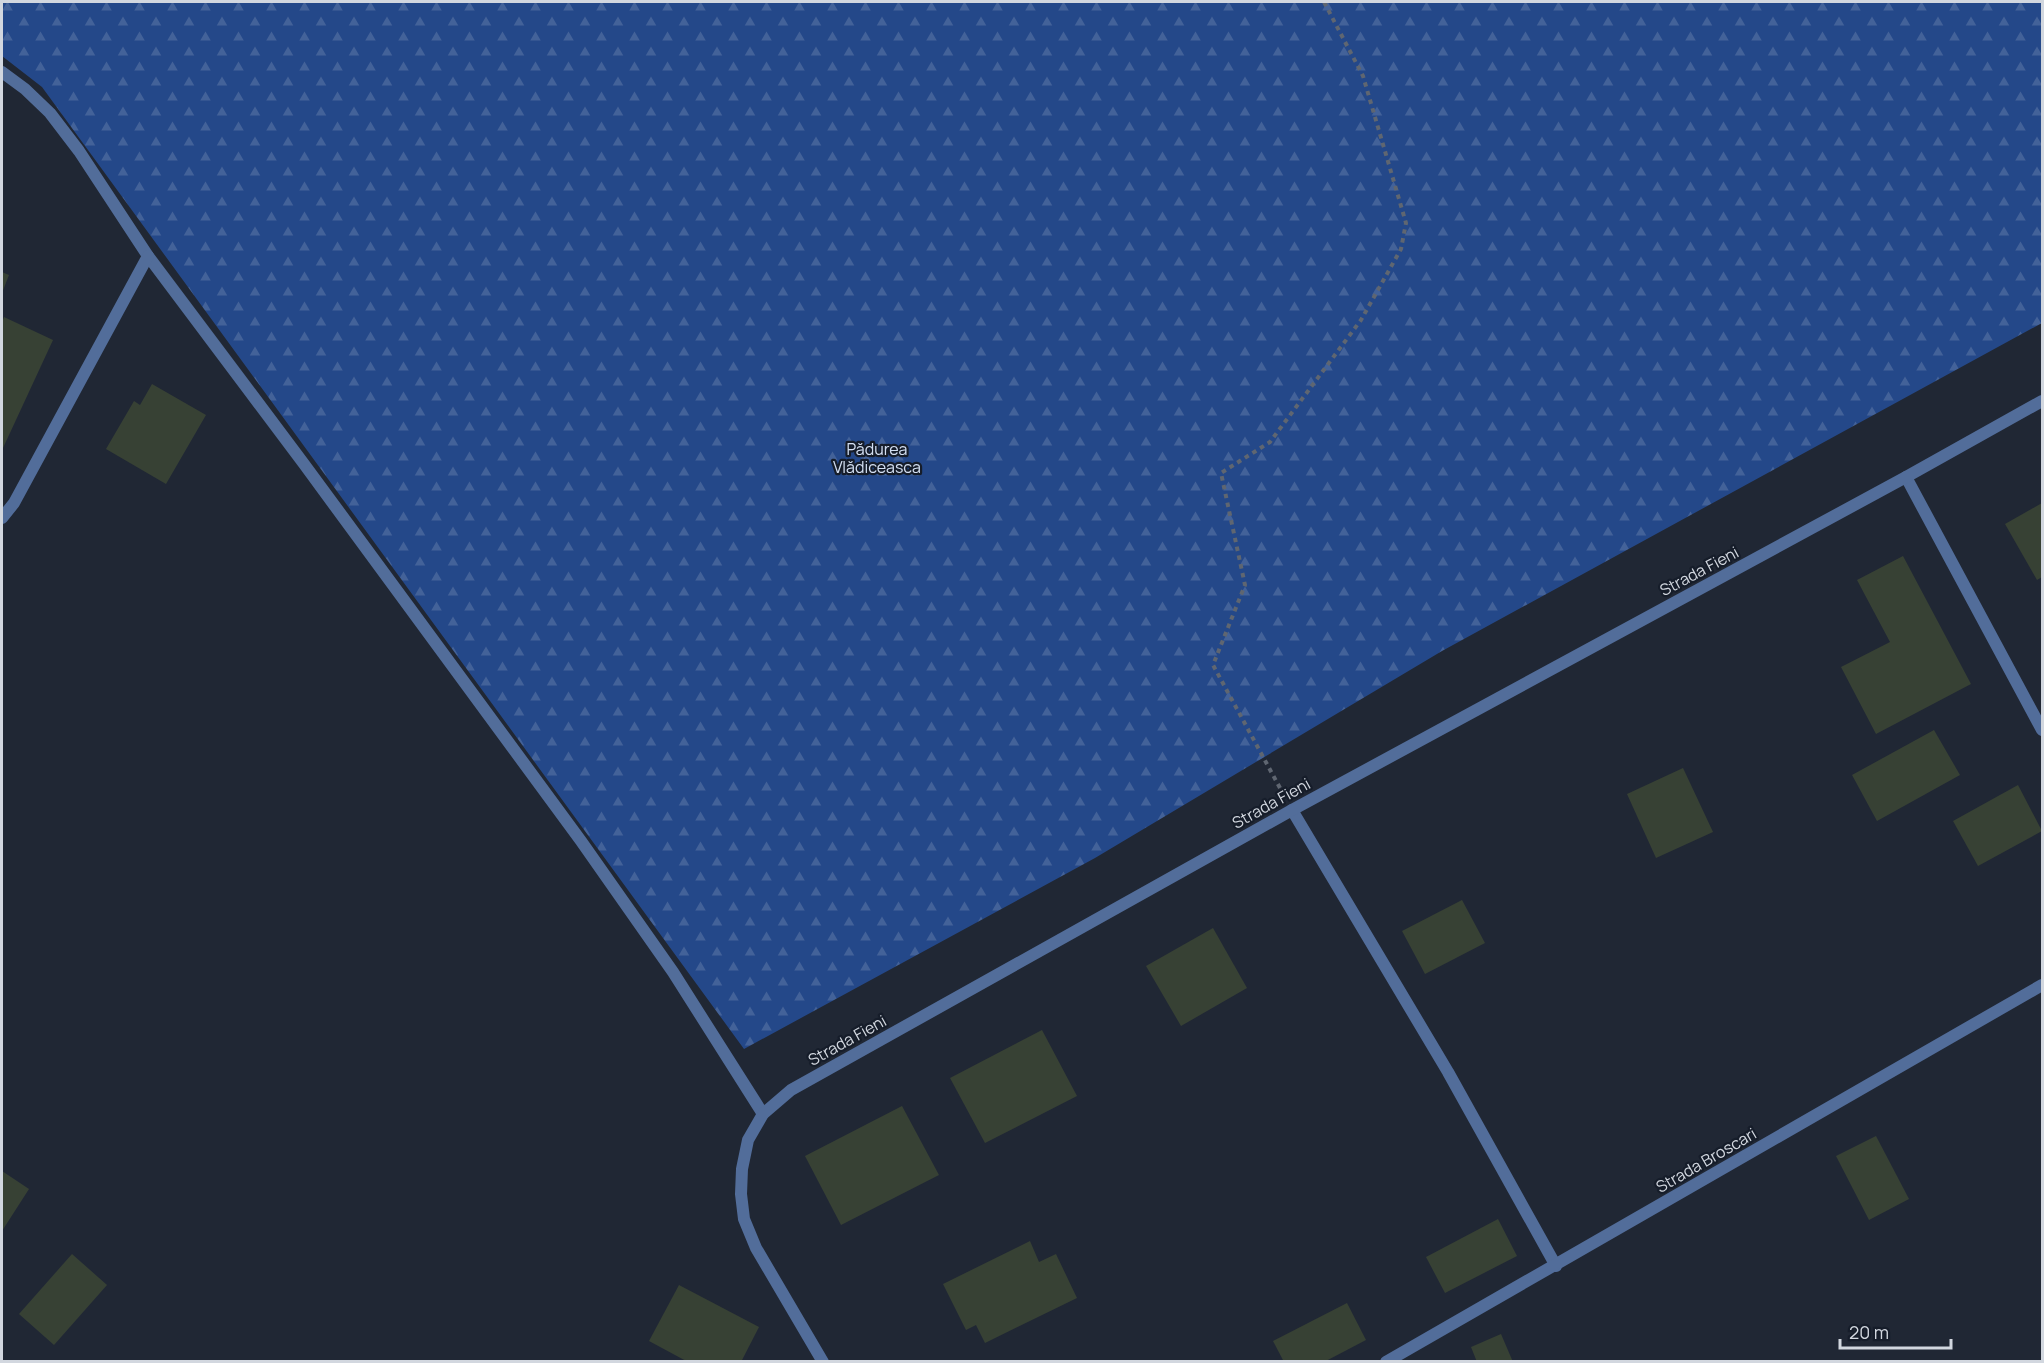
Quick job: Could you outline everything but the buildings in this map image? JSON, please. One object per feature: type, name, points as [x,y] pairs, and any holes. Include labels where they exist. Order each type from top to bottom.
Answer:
[{"type":"street","points":[[2,72],[25,88],[50,113],[78,151],[148,256],[581,841],[673,972],[763,1114]]},
{"type":"street","points":[[2,518],[14,502],[148,256]]},
{"type":"street","name":"Strada Fieni","points":[[823,1362],[756,1248],[744,1219],[741,1194],[742,1169],[748,1140],[763,1114],[791,1090],[1292,810],[2043,401]]},
{"type":"street","points":[[1906,477],[2043,730]]},
{"type":"street","points":[[1292,810],[1448,1072],[1556,1266]]},
{"type":"street","name":"Strada Broscari","points":[[1386,1362],[2043,985]]},
{"type":"path","points":[[1292,810],[1213,665],[1245,585],[1221,473],[1270,442],[1361,320],[1401,249],[1406,223],[1363,75],[1324,2]]},
{"type":"green space","name":"Pădurea Vlădiceasca","points":[[2,2],[2042,2],[2042,323],[1442,651],[1095,858],[744,1049],[42,87],[2,56]]}]
